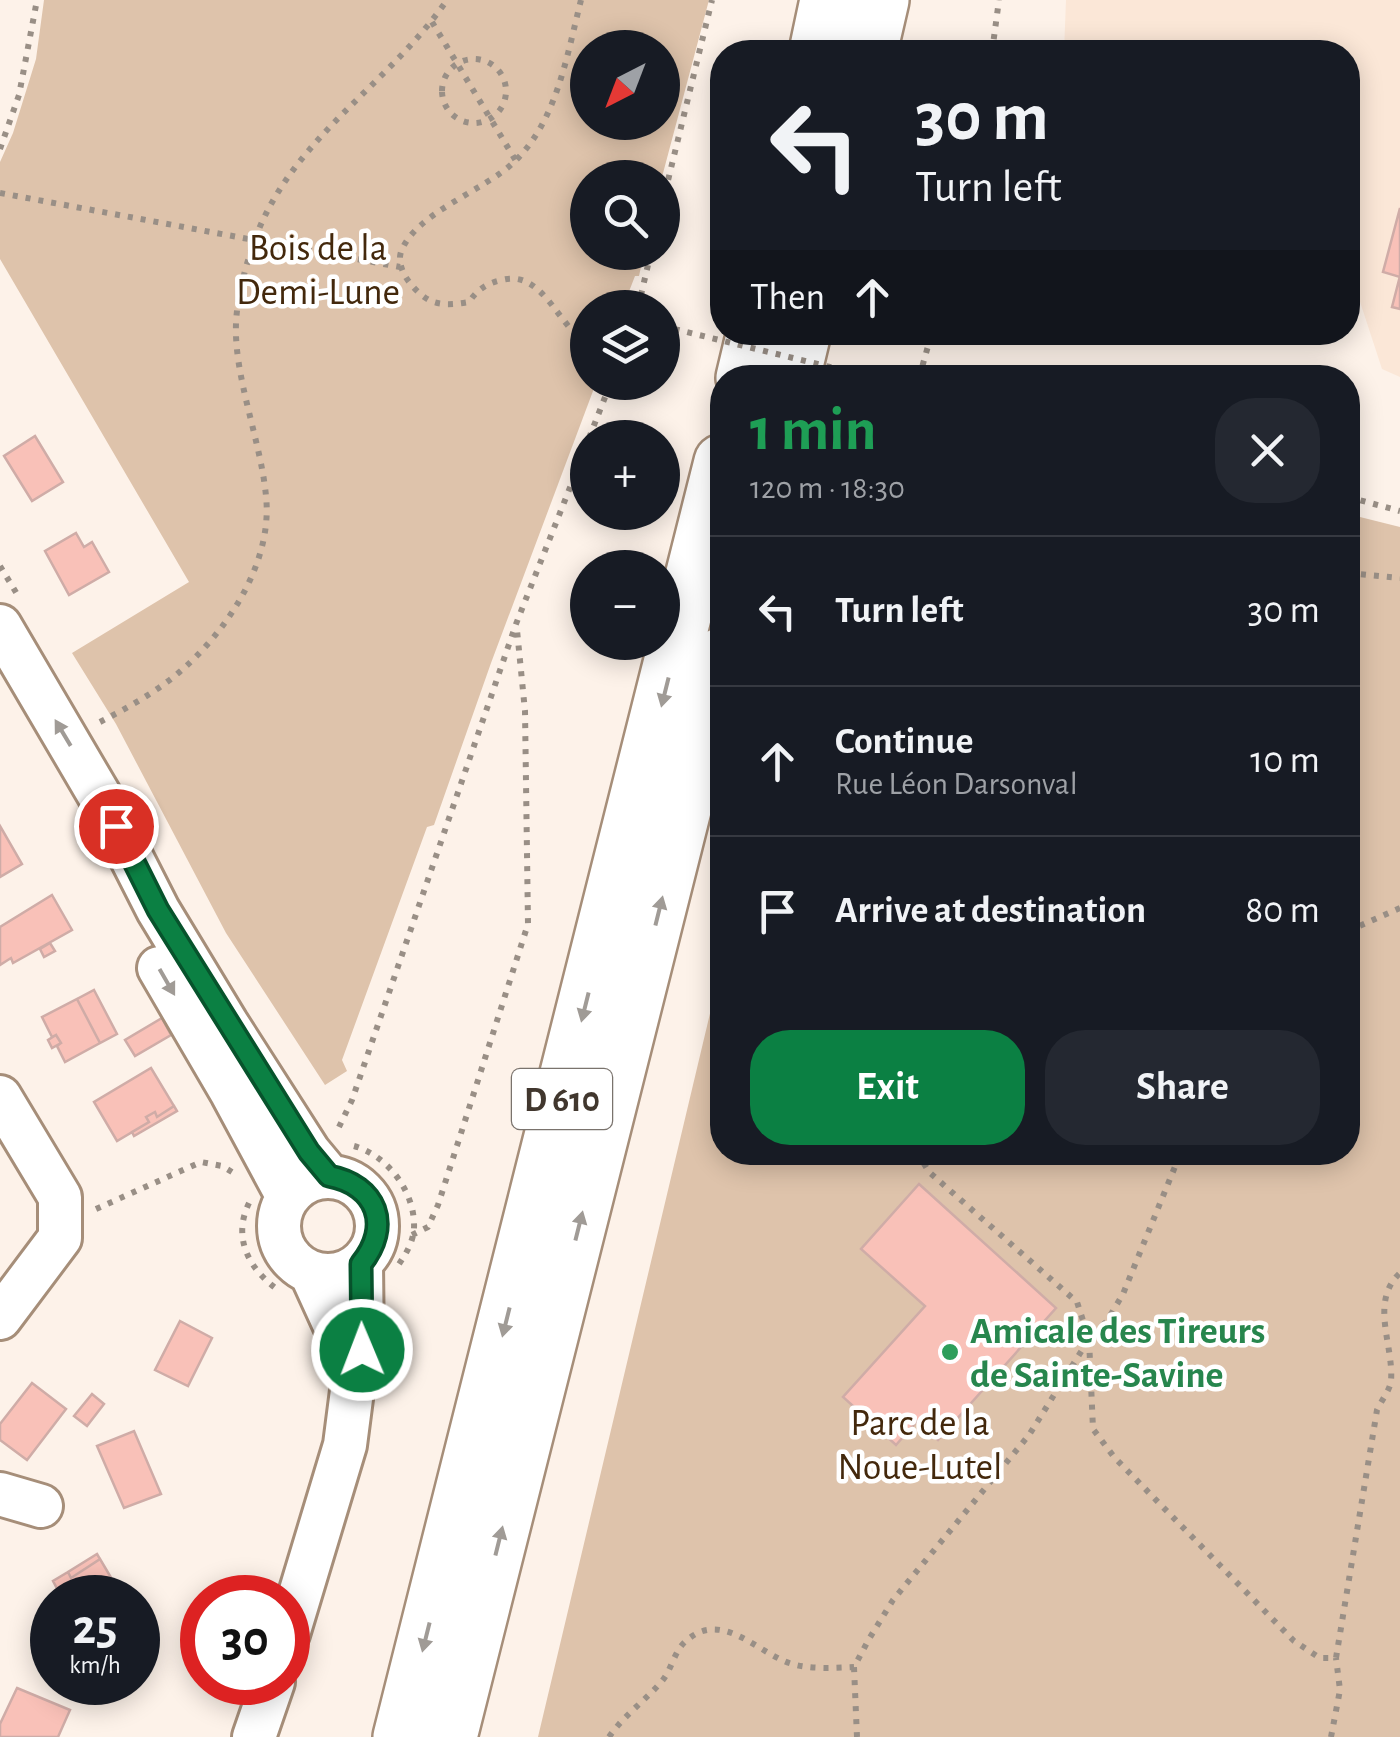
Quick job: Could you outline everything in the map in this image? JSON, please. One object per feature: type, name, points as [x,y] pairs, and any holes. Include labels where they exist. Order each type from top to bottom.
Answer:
[{"type":"highway","points":[[831,40],[867,12]]},
{"type":"highway","name":"D 610","points":[[401,1737],[710,510]]},
{"type":"highway","name":"D 610","points":[[450,1737],[710,704]]},
{"type":"street","points":[[0,626],[101,798],[299,1169]]},
{"type":"street","points":[[0,684],[98,851],[140,936],[299,1169],[346,1180],[372,1201],[377,1218],[372,1250],[340,1284],[342,1340],[353,1383],[346,1445],[306,1575]]},
{"type":"street","points":[[0,1097],[60,1197],[60,1231],[0,1318]]},
{"type":"street","points":[[299,1169],[280,1211],[280,1241],[287,1254],[340,1284]]},
{"type":"street","points":[[0,1494],[41,1506]]},
{"type":"street","points":[[254,1737],[265,1705]]},
{"type":"path","points":[[0,150],[19,95],[37,0]]},
{"type":"path","points":[[95,725],[140,700],[184,668],[229,616],[253,573],[264,540],[267,500],[236,326],[255,238],[290,171],[432,22],[447,0]]},
{"type":"path","points":[[570,329],[550,301],[529,282],[509,278],[492,282],[469,302],[454,305],[430,301],[411,284],[400,266],[401,251],[437,212],[484,186],[516,161],[546,119],[580,0]]},
{"type":"path","points":[[673,160],[712,0]]},
{"type":"path","points":[[994,40],[999,0]]},
{"type":"path","points":[[432,22],[516,161]]},
{"type":"path","points":[[477,57],[491,62],[502,75],[507,89],[505,103],[490,118],[472,125],[456,119],[446,108],[441,94],[444,77],[457,62],[477,57]]},
{"type":"path","points":[[0,194],[255,238],[347,260],[400,266]]},
{"type":"path","points":[[680,330],[710,338]]},
{"type":"path","points":[[740,345],[822,365]]},
{"type":"path","points":[[299,1169],[352,1100],[516,624],[570,486]]},
{"type":"path","points":[[1360,500],[1400,511]]},
{"type":"path","points":[[1360,574],[1400,578]]},
{"type":"path","points":[[412,1235],[428,1227],[438,1205],[528,924],[525,711],[516,624]]},
{"type":"path","points":[[1360,926],[1400,908]]},
{"type":"path","points":[[347,1145],[370,1151],[391,1168],[409,1196],[412,1235],[396,1270],[288,1298],[261,1278],[242,1248],[242,1218],[326,1146],[347,1145]]},
{"type":"path","points":[[60,1231],[201,1162],[299,1169]]},
{"type":"path","points":[[924,1165],[1077,1302],[1089,1340],[1093,1429],[1114,1457],[1294,1640],[1320,1658],[1336,1658]]},
{"type":"path","points":[[857,1737],[854,1667],[892,1600],[1029,1435],[1089,1340],[1107,1321],[1123,1294],[1176,1165]]},
{"type":"path","points":[[1331,1737],[1340,1690],[1336,1658],[1376,1410],[1391,1384],[1385,1302],[1392,1280],[1400,1272]]},
{"type":"path","points":[[609,1737],[623,1716],[650,1696],[667,1675],[682,1643],[714,1627],[787,1662],[854,1667]]},
{"type":"shaded area","points":[[1066,0],[1400,0],[1400,377],[1382,369],[1360,302],[1360,40],[1064,40]]},
{"type":"green space","name":"Bois de la Demi-Lune","points":[[44,0],[709,0],[680,109],[680,30],[570,30],[570,140],[672,140],[667,160],[570,160],[570,270],[640,270],[639,276],[635,276],[630,290],[570,290],[570,400],[590,400],[582,420],[570,420],[570,452],[434,825],[427,827],[342,1060],[347,1071],[325,1085],[226,933],[116,724],[72,653],[189,582],[0,259],[0,162],[36,59]]},
{"type":"green space","name":"Parc de la Noue-Lutel","points":[[1360,517],[1400,527],[1400,1737],[538,1737],[710,1013],[710,1165],[1360,1165]]},
{"type":"building","points":[[1400,208],[1400,277],[1383,272]]},
{"type":"building","points":[[1400,276],[1400,309],[1392,307]]},
{"type":"building","points":[[35,436],[63,482],[32,501],[4,456]]},
{"type":"building","points":[[76,533],[84,547],[92,542],[109,572],[69,595],[45,551]]},
{"type":"building","points":[[0,826],[22,864],[0,877]]},
{"type":"building","points":[[52,895],[72,930],[13,963],[11,958],[0,965],[0,927]]},
{"type":"building","points":[[50,943],[55,951],[44,957],[40,949]]},
{"type":"building","points":[[94,990],[117,1034],[100,1043],[77,999]]},
{"type":"building","points":[[77,999],[100,1043],[65,1062],[57,1046],[61,1043],[56,1035],[52,1037],[42,1017]]},
{"type":"building","points":[[162,1018],[171,1035],[135,1056],[125,1040]]},
{"type":"building","points":[[56,1035],[61,1043],[52,1048],[48,1040]]},
{"type":"building","points":[[151,1068],[174,1106],[157,1117],[155,1112],[146,1117],[149,1122],[117,1141],[94,1102]]},
{"type":"building","points":[[174,1106],[177,1111],[134,1136],[132,1132],[149,1122],[146,1117],[155,1112],[157,1117]]},
{"type":"building","name":"Amicale des Tireurs de Sainte-Savine","points":[[919,1184],[1056,1308],[938,1440],[917,1421],[896,1445],[843,1397],[925,1306],[861,1249]]},
{"type":"building","points":[[180,1321],[212,1338],[188,1386],[155,1370]]},
{"type":"building","points":[[32,1383],[66,1409],[27,1460],[0,1440],[0,1424]]},
{"type":"building","points":[[92,1394],[104,1404],[87,1426],[74,1416]]},
{"type":"building","points":[[134,1431],[161,1494],[124,1508],[97,1446]]},
{"type":"building","points":[[97,1554],[100,1559],[76,1575],[68,1572]]},
{"type":"building","points":[[100,1559],[110,1575],[76,1575]]},
{"type":"building","points":[[17,1688],[30,1693],[30,1705],[58,1705],[70,1710],[58,1737],[0,1737],[0,1724]]},
{"type":"place","name":"Amicale des Tireurs de Sainte-Savine","points":[[950,1352]]},
{"type":"route","points":[[116,826],[158,910],[309,1152],[329,1176],[360,1188],[372,1201],[377,1234],[372,1250],[361,1264],[362,1350]]}]
